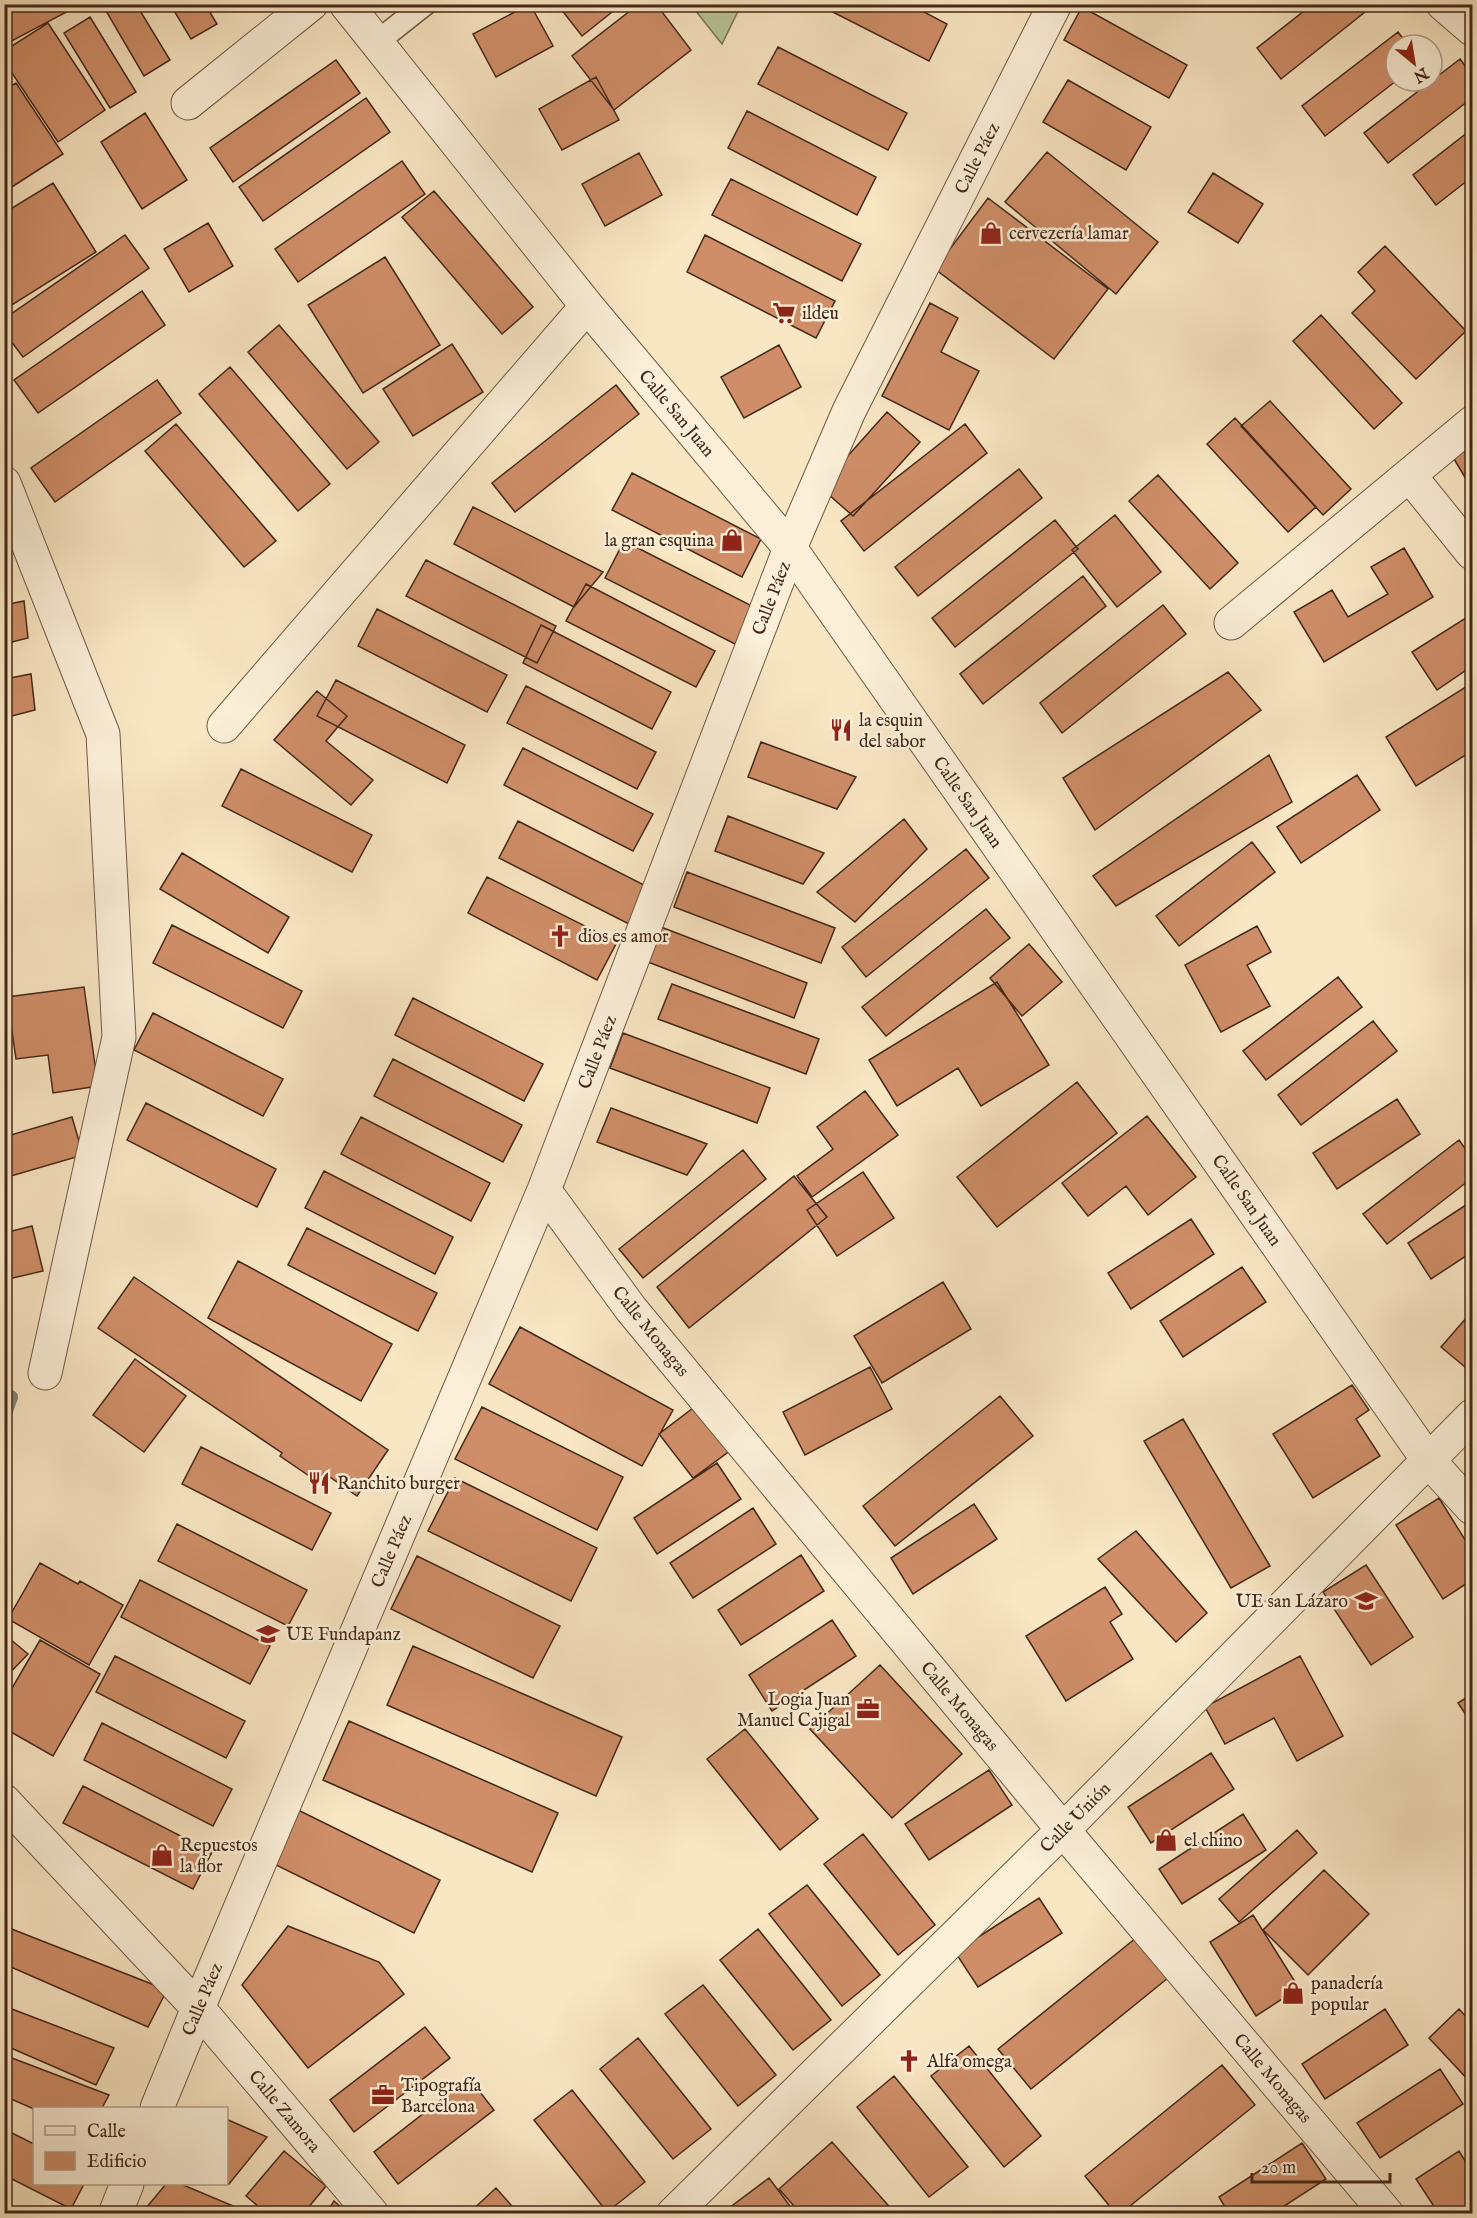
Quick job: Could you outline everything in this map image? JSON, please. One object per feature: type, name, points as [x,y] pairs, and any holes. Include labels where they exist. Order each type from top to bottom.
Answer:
[{"type":"street","points":[[188,104],[311,4]]},
{"type":"street","name":"Calle San Juan","points":[[346,4],[587,306],[790,548],[1428,1460],[1473,1508]]},
{"type":"street","name":"Calle Páez","points":[[158,2107],[544,1190],[790,548],[849,411],[1055,4]]},
{"type":"street","points":[[1443,4],[1473,29]]},
{"type":"street","points":[[224,726],[587,306]]},
{"type":"street","points":[[1231,623],[1473,423]]},
{"type":"street","points":[[1410,476],[1473,553]]},
{"type":"street","points":[[4,483],[103,734],[119,1037],[45,1373]]},
{"type":"street","name":"Calle Monagas","points":[[544,1190],[631,1309],[1063,1830],[1387,2214]]},
{"type":"street","name":"Calle Unión","points":[[673,2214],[1063,1830],[1473,1416]]},
{"type":"street","name":"Calle Zamora","points":[[4,1801],[198,2008],[372,2214]]},
{"type":"street","points":[[115,2214],[127,2185]]},
{"type":"lane","points":[[377,42],[425,4]]},
{"type":"green space","points":[[691,5],[741,5],[722,44]]},
{"type":"building","points":[[4,4],[75,4],[76,7],[4,45]]},
{"type":"building","points":[[102,4],[136,4],[170,60],[144,76]]},
{"type":"building","points":[[170,4],[205,4],[217,24],[191,39]]},
{"type":"building","points":[[530,4],[553,46],[496,77],[473,34]]},
{"type":"building","points":[[557,4],[622,4],[582,36]]},
{"type":"building","points":[[639,4],[656,4],[691,50],[614,110],[572,56]]},
{"type":"building","points":[[817,4],[909,4],[947,24],[929,61]]},
{"type":"building","points":[[945,4],[962,4],[958,11]]},
{"type":"building","points":[[1313,4],[1375,4],[1281,79],[1257,48]]},
{"type":"building","points":[[1082,7],[1187,65],[1169,98],[1064,40]]},
{"type":"building","points":[[90,17],[136,92],[110,108],[64,33]]},
{"type":"building","points":[[48,23],[105,110],[58,142],[4,61],[4,51]]},
{"type":"building","points":[[1384,43],[1384,90],[1325,136],[1302,106]]},
{"type":"building","points":[[778,47],[907,113],[888,150],[758,84]]},
{"type":"building","points":[[1460,59],[1472,75],[1472,98],[1388,163],[1364,133],[1416,93],[1444,93],[1444,71]]},
{"type":"building","points":[[336,60],[360,93],[233,182],[210,148]]},
{"type":"building","points":[[596,77],[619,120],[562,150],[539,109]]},
{"type":"building","points":[[1068,80],[1151,127],[1126,170],[1043,122]]},
{"type":"building","points":[[16,83],[63,154],[4,192],[4,90]]},
{"type":"building","points":[[366,98],[390,132],[263,221],[239,187]]},
{"type":"building","points":[[747,111],[876,177],[857,215],[728,148]]},
{"type":"building","points":[[145,113],[187,180],[142,209],[101,142]]},
{"type":"building","points":[[1472,129],[1472,177],[1436,205],[1413,175]]},
{"type":"building","points":[[1047,152],[1158,242],[1116,294],[1005,202]]},
{"type":"building","points":[[639,153],[662,195],[605,226],[582,184]]},
{"type":"building","points":[[402,161],[425,194],[298,282],[275,249]]},
{"type":"building","points":[[1213,173],[1263,204],[1238,243],[1188,212]]},
{"type":"building","points":[[731,179],[861,244],[842,281],[712,215]]},
{"type":"building","points":[[53,183],[96,252],[4,310],[4,213]]},
{"type":"building","points":[[434,191],[533,307],[502,334],[402,217]]},
{"type":"building","points":[[988,198],[1108,289],[1054,359],[935,269]]},
{"type":"building","points":[[208,223],[233,266],[189,292],[164,249]]},
{"type":"building","points":[[125,235],[149,268],[23,357],[4,332],[4,319]]},
{"type":"building","points":[[705,235],[835,301],[816,338],[687,272]]},
{"type":"building","points":[[1385,246],[1466,331],[1416,379],[1352,313],[1375,291],[1358,272]]},
{"type":"building","points":[[385,257],[440,345],[363,393],[308,305]]},
{"type":"building","points":[[142,291],[165,325],[38,413],[14,380]]},
{"type":"building","points":[[930,303],[958,318],[941,352],[979,371],[949,430],[882,396]]},
{"type":"building","points":[[1321,315],[1402,403],[1374,429],[1293,341]]},
{"type":"building","points":[[279,325],[379,442],[347,469],[248,352]]},
{"type":"building","points":[[452,344],[483,392],[413,436],[383,389]]},
{"type":"building","points":[[779,345],[801,387],[744,418],[721,377]]},
{"type":"building","points":[[230,367],[330,484],[298,511],[199,394]]},
{"type":"building","points":[[157,380],[181,413],[55,502],[31,468]]},
{"type":"building","points":[[616,385],[639,414],[515,512],[492,483]]},
{"type":"building","points":[[1270,401],[1351,489],[1323,515],[1241,426]]},
{"type":"building","points":[[887,412],[920,442],[853,516],[820,487]]},
{"type":"building","points":[[1235,418],[1316,507],[1288,532],[1207,444]]},
{"type":"building","points":[[176,424],[276,541],[244,567],[145,451]]},
{"type":"building","points":[[965,424],[987,453],[864,551],[841,521]]},
{"type":"building","points":[[1472,441],[1472,489],[1451,454]]},
{"type":"building","points":[[1019,469],[1042,498],[918,596],[895,567]]},
{"type":"building","points":[[632,473],[761,539],[742,577],[612,510]]},
{"type":"building","points":[[1158,475],[1238,563],[1210,589],[1129,501]]},
{"type":"building","points":[[473,507],[603,572],[574,607],[454,544]]},
{"type":"building","points":[[1115,515],[1161,572],[1117,607],[1072,550]]},
{"type":"building","points":[[1055,520],[1078,549],[955,647],[932,618]]},
{"type":"building","points":[[624,541],[754,607],[735,644],[605,578]]},
{"type":"building","points":[[1404,548],[1433,597],[1324,662],[1294,612],[1332,590],[1348,617],[1388,594],[1371,567]]},
{"type":"building","points":[[426,560],[556,626],[537,663],[406,596]]},
{"type":"building","points":[[1083,576],[1106,606],[983,704],[960,674]]},
{"type":"building","points":[[586,584],[715,651],[696,687],[566,621]]},
{"type":"building","points":[[24,601],[28,638],[4,644],[4,605]]},
{"type":"building","points":[[1163,605],[1186,634],[1062,733],[1040,703]]},
{"type":"building","points":[[377,609],[507,675],[487,712],[358,646]]},
{"type":"building","points":[[1472,614],[1472,666],[1437,690],[1412,652]]},
{"type":"building","points":[[541,625],[671,692],[652,729],[523,663]]},
{"type":"building","points":[[1228,672],[1261,710],[1095,830],[1063,778]]},
{"type":"building","points":[[31,674],[35,710],[4,718],[4,679]]},
{"type":"building","points":[[336,680],[465,745],[447,783],[317,716]]},
{"type":"building","points":[[1472,683],[1472,751],[1416,786],[1386,737]]},
{"type":"building","points":[[526,686],[656,752],[637,789],[507,723]]},
{"type":"building","points":[[317,691],[347,716],[326,741],[373,780],[351,805],[274,740]]},
{"type":"building","points":[[761,742],[856,777],[837,809],[748,777]]},
{"type":"building","points":[[523,748],[653,814],[633,851],[504,785]]},
{"type":"building","points":[[1269,755],[1292,802],[1116,906],[1093,876]]},
{"type":"building","points":[[241,769],[372,835],[352,872],[222,806]]},
{"type":"building","points":[[1357,775],[1380,810],[1301,863],[1277,827]]},
{"type":"building","points":[[728,816],[824,853],[803,884],[715,851]]},
{"type":"building","points":[[904,819],[927,849],[855,922],[817,892]]},
{"type":"building","points":[[518,821],[648,887],[629,924],[499,858]]},
{"type":"building","points":[[1252,842],[1275,872],[1179,946],[1156,916]]},
{"type":"building","points":[[966,849],[989,878],[866,977],[842,947]]},
{"type":"building","points":[[182,853],[289,917],[268,953],[160,889]]},
{"type":"building","points":[[687,872],[835,928],[821,963],[674,907]]},
{"type":"building","points":[[487,877],[617,942],[597,980],[468,913]]},
{"type":"building","points":[[986,909],[1010,938],[886,1036],[862,1007]]},
{"type":"building","points":[[172,925],[302,991],[283,1028],[153,963]]},
{"type":"building","points":[[1257,926],[1271,952],[1247,965],[1270,1006],[1221,1032],[1185,965]]},
{"type":"building","points":[[661,927],[807,983],[794,1018],[648,962]]},
{"type":"building","points":[[1029,944],[1062,982],[1022,1016],[990,978]]},
{"type":"building","points":[[1338,977],[1362,1007],[1266,1080],[1243,1051]]},
{"type":"building","points":[[997,982],[1049,1065],[981,1106],[958,1068],[897,1106],[869,1060]]},
{"type":"building","points":[[672,984],[819,1039],[806,1074],[658,1019]]},
{"type":"building","points":[[84,987],[98,1086],[53,1093],[48,1055],[16,1059],[7,997]]},
{"type":"building","points":[[413,998],[543,1064],[524,1101],[395,1035]]},
{"type":"building","points":[[153,1013],[283,1079],[263,1116],[134,1050]]},
{"type":"building","points":[[4,1020],[9,1056],[4,1058]]},
{"type":"building","points":[[1373,1021],[1397,1051],[1301,1125],[1278,1095]]},
{"type":"building","points":[[623,1033],[770,1088],[757,1123],[610,1068]]},
{"type":"building","points":[[393,1059],[522,1125],[503,1162],[374,1096]]},
{"type":"building","points":[[1077,1082],[1117,1133],[997,1227],[957,1177]]},
{"type":"building","points":[[865,1091],[898,1135],[812,1197],[797,1176],[833,1149],[817,1127]]},
{"type":"building","points":[[1397,1099],[1420,1134],[1337,1189],[1313,1153]]},
{"type":"building","points":[[146,1103],[276,1169],[257,1207],[127,1140]]},
{"type":"building","points":[[611,1108],[707,1144],[687,1175],[597,1142]]},
{"type":"building","points":[[1147,1116],[1196,1177],[1148,1215],[1126,1186],[1088,1216],[1062,1183]]},
{"type":"building","points":[[72,1117],[83,1155],[4,1178],[4,1137]]},
{"type":"building","points":[[361,1117],[490,1183],[471,1221],[341,1154]]},
{"type":"building","points":[[1459,1140],[1472,1158],[1472,1178],[1387,1244],[1363,1214]]},
{"type":"building","points":[[743,1150],[766,1179],[643,1278],[619,1249]]},
{"type":"building","points":[[324,1171],[453,1237],[435,1274],[305,1208]]},
{"type":"building","points":[[863,1172],[894,1218],[837,1256],[807,1210]]},
{"type":"building","points":[[794,1176],[827,1217],[689,1328],[657,1287]]},
{"type":"building","points":[[1472,1201],[1472,1252],[1431,1279],[1408,1243]]},
{"type":"building","points":[[1191,1219],[1214,1254],[1131,1309],[1108,1273]]},
{"type":"building","points":[[32,1226],[43,1271],[4,1280],[4,1233]]},
{"type":"building","points":[[307,1228],[437,1293],[418,1331],[288,1265]]},
{"type":"building","points":[[238,1261],[392,1344],[361,1401],[208,1318]]},
{"type":"building","points":[[1242,1267],[1266,1302],[1183,1357],[1160,1321]]},
{"type":"building","points":[[134,1277],[388,1450],[357,1496],[324,1473],[318,1482],[280,1456],[282,1453],[98,1328]]},
{"type":"building","points":[[943,1282],[971,1329],[882,1383],[854,1336]]},
{"type":"building","points":[[1468,1316],[1472,1319],[1472,1358],[1465,1367],[1441,1347]]},
{"type":"building","points":[[520,1327],[673,1410],[642,1466],[489,1384]]},
{"type":"building","points":[[135,1359],[186,1396],[144,1452],[93,1415]]},
{"type":"building","points":[[870,1367],[892,1409],[805,1455],[783,1412]]},
{"type":"building","points":[[1352,1385],[1369,1410],[1356,1419],[1380,1456],[1313,1498],[1273,1434]]},
{"type":"building","points":[[1000,1396],[1033,1436],[895,1546],[863,1506]]},
{"type":"building","points":[[697,1405],[731,1450],[693,1478],[659,1434]]},
{"type":"building","points":[[482,1407],[623,1477],[597,1530],[455,1459]]},
{"type":"building","points":[[1183,1419],[1270,1566],[1231,1588],[1144,1441]]},
{"type":"building","points":[[201,1447],[331,1513],[312,1550],[182,1484]]},
{"type":"building","points":[[717,1463],[741,1499],[657,1554],[634,1518]]},
{"type":"building","points":[[455,1478],[597,1548],[571,1601],[428,1531]]},
{"type":"building","points":[[1439,1498],[1472,1551],[1472,1580],[1443,1599],[1396,1525]]},
{"type":"building","points":[[974,1504],[997,1539],[913,1594],[891,1558]]},
{"type":"building","points":[[753,1508],[776,1544],[693,1598],[670,1563]]},
{"type":"building","points":[[177,1524],[307,1590],[288,1626],[158,1561]]},
{"type":"building","points":[[1136,1531],[1207,1613],[1176,1642],[1098,1559]]},
{"type":"building","points":[[801,1555],[824,1591],[741,1645],[718,1610]]},
{"type":"building","points":[[417,1556],[560,1626],[533,1678],[391,1609]]},
{"type":"building","points":[[40,1563],[78,1584],[80,1581],[123,1605],[89,1665],[8,1619]]},
{"type":"building","points":[[1366,1565],[1413,1637],[1371,1665],[1323,1592]]},
{"type":"building","points":[[140,1580],[270,1646],[250,1684],[121,1617]]},
{"type":"building","points":[[1105,1587],[1122,1614],[1110,1622],[1133,1659],[1066,1701],[1026,1636]]},
{"type":"building","points":[[832,1620],[856,1656],[772,1711],[749,1675]]},
{"type":"building","points":[[4,1634],[28,1654],[4,1679]]},
{"type":"building","points":[[40,1640],[100,1674],[53,1756],[4,1728],[4,1702]]},
{"type":"building","points":[[413,1646],[622,1737],[596,1796],[387,1705]]},
{"type":"building","points":[[115,1656],[245,1721],[226,1758],[96,1692]]},
{"type":"building","points":[[1300,1656],[1343,1736],[1297,1761],[1274,1718],[1225,1744],[1205,1707]]},
{"type":"building","points":[[880,1665],[962,1754],[892,1818],[810,1729]]},
{"type":"building","points":[[1472,1694],[1472,1724],[1458,1703]]},
{"type":"building","points":[[349,1721],[558,1813],[532,1872],[323,1780]]},
{"type":"building","points":[[102,1723],[232,1789],[213,1826],[84,1760]]},
{"type":"building","points":[[745,1729],[818,1819],[780,1850],[707,1759]]},
{"type":"building","points":[[1211,1753],[1234,1789],[1151,1843],[1128,1807]]},
{"type":"building","points":[[989,1770],[1012,1805],[929,1860],[905,1824]]},
{"type":"building","points":[[83,1786],[212,1852],[193,1889],[63,1823]]},
{"type":"building","points":[[298,1810],[440,1880],[414,1933],[272,1863]]},
{"type":"building","points":[[1243,1814],[1266,1850],[1182,1904],[1159,1869]]},
{"type":"building","points":[[1297,1830],[1317,1853],[1239,1922],[1219,1899]]},
{"type":"building","points":[[863,1834],[935,1925],[898,1955],[824,1864]]},
{"type":"building","points":[[1324,1870],[1369,1914],[1308,1975],[1263,1930]]},
{"type":"building","points":[[807,1885],[880,1975],[842,2006],[769,1914]]},
{"type":"building","points":[[1039,1898],[1062,1933],[978,1987],[955,1952]]},
{"type":"building","points":[[1253,1915],[1299,1988],[1256,2016],[1210,1942]]},
{"type":"building","points":[[4,1926],[167,1990],[148,2027],[4,1964]]},
{"type":"building","points":[[288,1926],[379,1962],[404,1994],[308,2068],[242,1985]]},
{"type":"building","points":[[758,1929],[831,2020],[793,2050],[720,1960]]},
{"type":"building","points":[[1136,1938],[1168,1978],[1031,2089],[998,2049]]},
{"type":"building","points":[[703,1985],[776,2075],[738,2106],[665,2014]]},
{"type":"building","points":[[4,2006],[114,2048],[96,2085],[4,2045]]},
{"type":"building","points":[[1385,2009],[1408,2045],[1325,2099],[1302,2064]]},
{"type":"building","points":[[1459,2009],[1472,2023],[1472,2084],[1429,2038]]},
{"type":"building","points":[[425,2027],[450,2058],[354,2132],[330,2100]]},
{"type":"building","points":[[638,2038],[711,2129],[673,2159],[600,2069]]},
{"type":"building","points":[[969,2046],[1041,2136],[1004,2167],[931,2076]]},
{"type":"building","points":[[4,2055],[109,2095],[103,2107],[33,2109],[4,2096]]},
{"type":"building","points":[[1222,2065],[1255,2105],[1120,2214],[1116,2214],[1085,2176]]},
{"type":"building","points":[[1440,2069],[1463,2104],[1380,2158],[1357,2123]]},
{"type":"building","points":[[894,2076],[968,2167],[929,2197],[857,2107]]},
{"type":"building","points":[[469,2078],[494,2110],[398,2184],[374,2152]]},
{"type":"building","points":[[572,2090],[645,2182],[607,2212],[534,2120]]},
{"type":"building","points":[[228,2120],[267,2137],[228,2183]]},
{"type":"building","points":[[4,2129],[33,2144],[33,2185],[83,2185],[71,2209],[4,2175]]},
{"type":"building","points":[[832,2142],[894,2214],[801,2214],[779,2189]]},
{"type":"building","points":[[1302,2143],[1326,2179],[1272,2214],[1229,2214],[1219,2197]]},
{"type":"building","points":[[284,2151],[326,2186],[303,2214],[267,2214],[246,2196]]},
{"type":"building","points":[[1459,2151],[1472,2172],[1472,2214],[1439,2214],[1416,2179]]},
{"type":"building","points":[[769,2178],[796,2214],[721,2214]]},
{"type":"building","points":[[165,2185],[183,2185],[247,2212],[246,2214],[152,2214],[146,2208]]},
{"type":"building","points":[[496,2188],[519,2214],[468,2214]]},
{"type":"building","points":[[334,2201],[349,2214],[326,2214]]},
{"type":"waterway","points":[[4,1416],[11,1397]]},
{"type":"place","name":"cervezería lamar","points":[[991,233]]},
{"type":"place","name":"ildeu","points":[[784,313]]},
{"type":"place","name":"la gran esquina","points":[[732,540]]},
{"type":"place","name":"la esquin del sabor","points":[[841,730]]},
{"type":"place","name":"dios es amor","points":[[560,936]]},
{"type":"place","name":"Ranchito burger","points":[[319,1483]]},
{"type":"place","name":"UE san Lázaro","points":[[1366,1601]]},
{"type":"place","name":"UE Fundapanz","points":[[268,1634]]},
{"type":"place","name":"Logia Juan Manuel Cajigal","points":[[868,1709]]},
{"type":"place","name":"el chino","points":[[1166,1840]]},
{"type":"place","name":"Repuestos la flor","points":[[162,1855]]},
{"type":"place","name":"panadería popular","points":[[1293,1993]]},
{"type":"place","name":"Alfa omega","points":[[909,2061]]},
{"type":"place","name":"Tipografía Barcelona","points":[[383,2095]]}]
